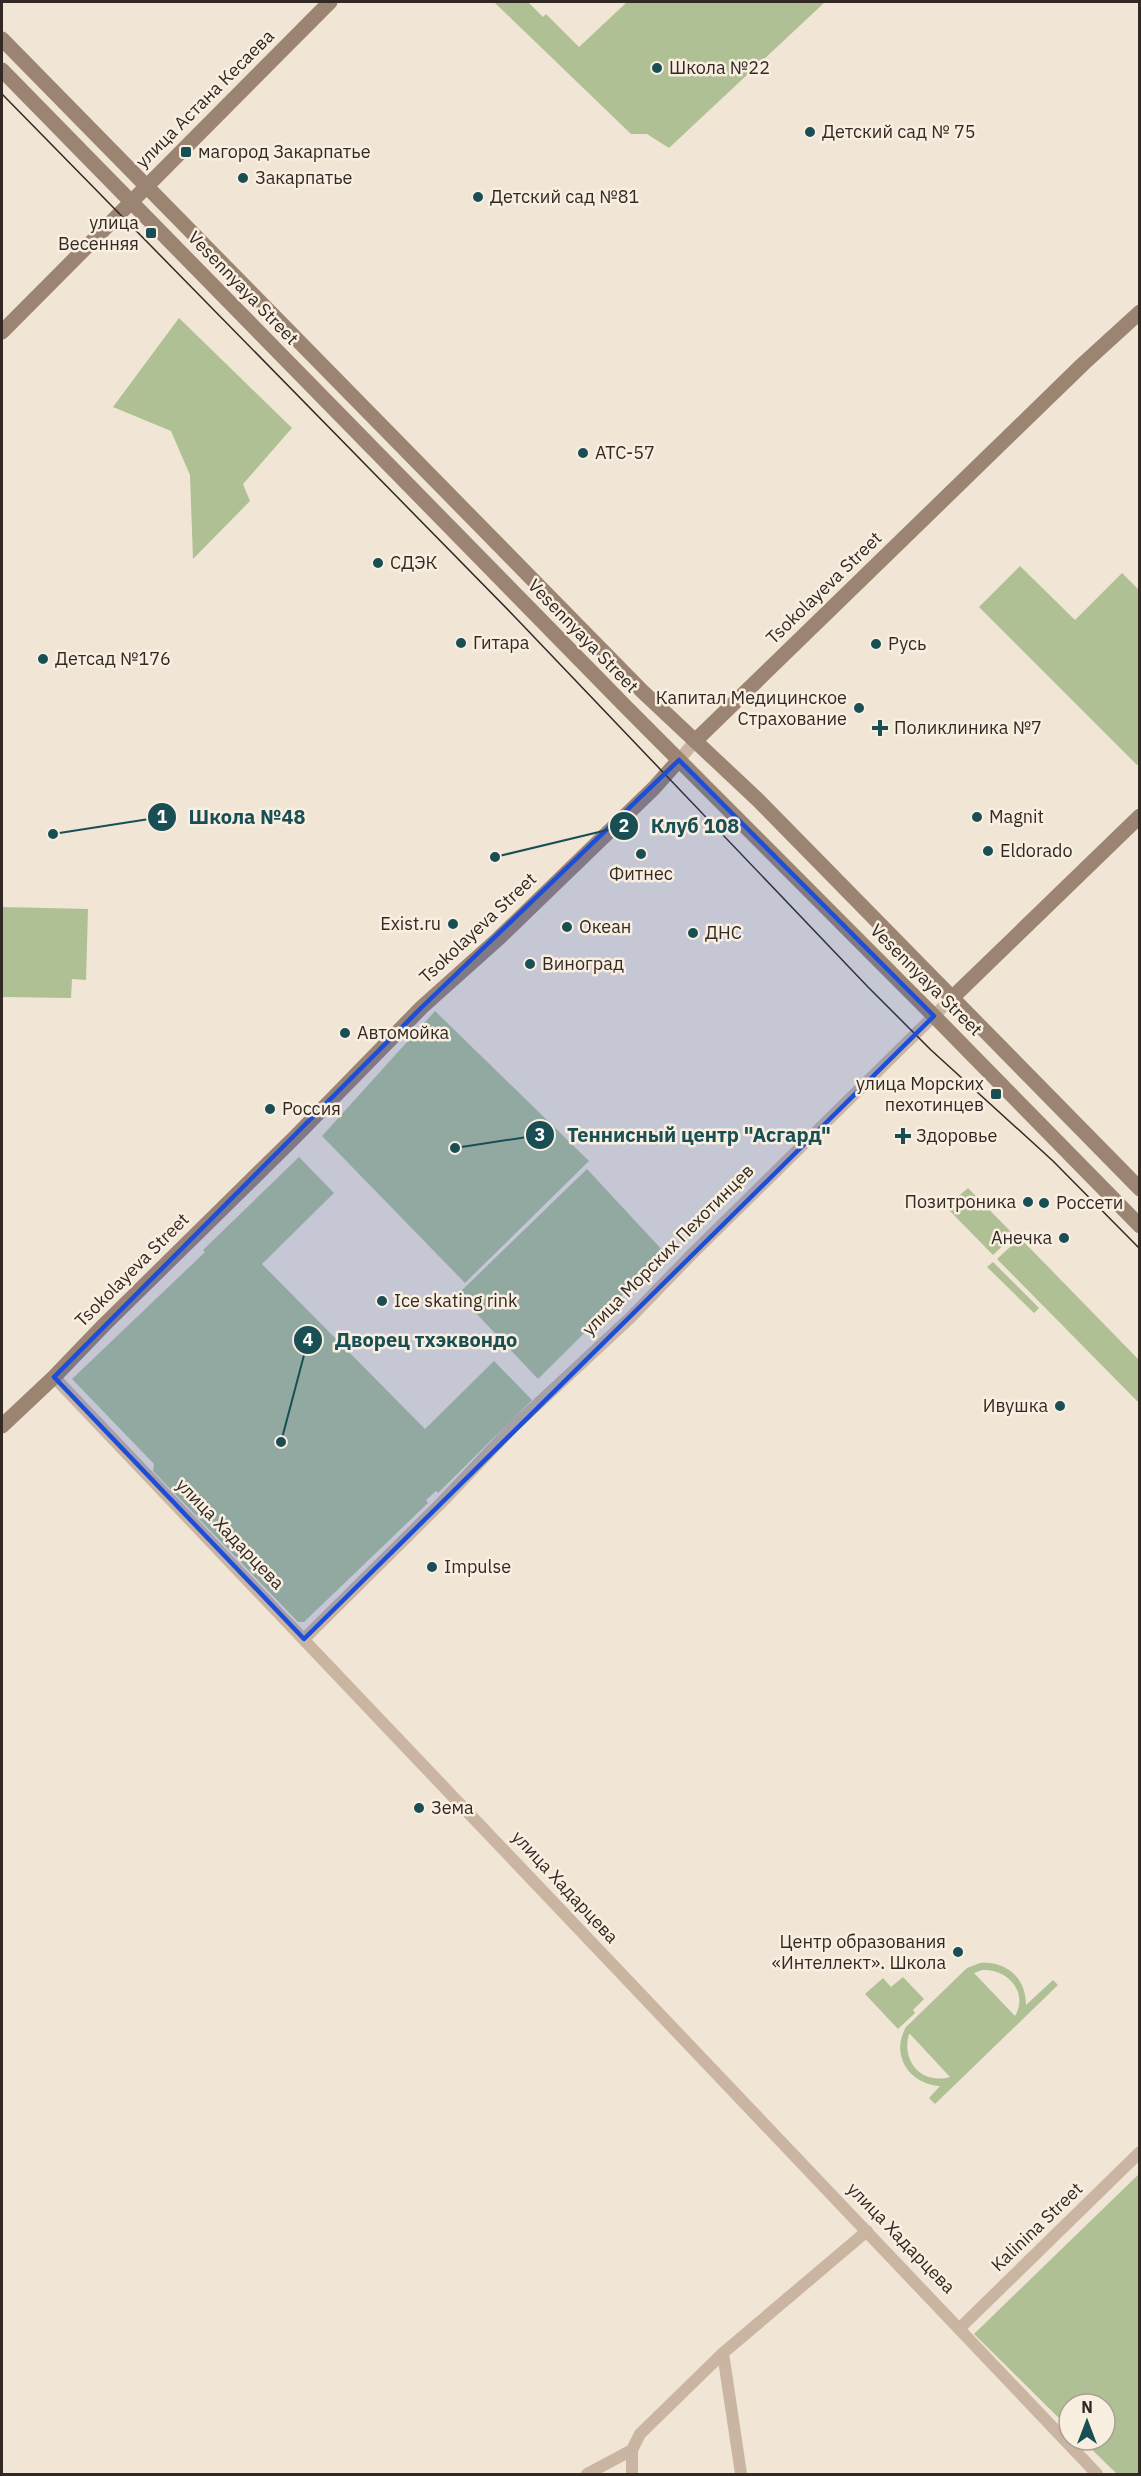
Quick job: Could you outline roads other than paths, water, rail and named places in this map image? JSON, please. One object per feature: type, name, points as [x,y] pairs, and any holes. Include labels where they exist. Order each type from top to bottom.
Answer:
[{"type":"street","name":"улица Астана Кесаева","points":[[2,332],[330,2]]},
{"type":"street","name":"Vesennyaya Street","points":[[2,39],[642,691],[696,740],[1140,1189]]},
{"type":"street","name":"Vesennyaya Street","points":[[2,70],[1140,1227]]},
{"type":"street","name":"Tsokolayeva Street","points":[[54,1377],[422,1007],[498,939],[654,788],[696,740],[1083,364],[1140,312]]},
{"type":"street","name":"улица Морских Пехотинцев","points":[[304,1639],[441,1503],[514,1426],[630,1318],[952,998],[1140,816]]},
{"type":"street","points":[[2,1426],[54,1377]]},
{"type":"street","name":"улица Хадарцева","points":[[54,1377],[556,1907],[960,2328],[1097,2475]]},
{"type":"street","name":"Kalinina Street","points":[[960,2328],[1140,2152]]},
{"type":"street","points":[[632,2475],[632,2450],[640,2434],[723,2353],[867,2231]]},
{"type":"street","points":[[723,2353],[741,2475]]},
{"type":"street","points":[[587,2475],[632,2450]]},
{"type":"tram line","points":[[2,94],[513,615],[868,987],[931,1050],[1053,1161],[1140,1249]]},
{"type":"place","name":"Школа №22","points":[[657,68]]},
{"type":"place","name":"Детский сад № 75","points":[[810,132]]},
{"type":"place","name":"магород Закарпатье","points":[[186,152]]},
{"type":"place","name":"Закарпатье","points":[[243,178]]},
{"type":"place","name":"Детский сад №81","points":[[478,197]]},
{"type":"place","name":"улица Весенняя","points":[[151,233]]},
{"type":"place","name":"АТС-57","points":[[583,453]]},
{"type":"place","name":"СДЭК","points":[[378,563]]},
{"type":"place","name":"Гитара","points":[[461,643]]},
{"type":"place","name":"Русь","points":[[876,644]]},
{"type":"place","name":"Детсад №176","points":[[43,659]]},
{"type":"place","name":"Капитал Медицинское Страхование","points":[[859,708]]},
{"type":"place","name":"Поликлиника №7","points":[[880,728]]},
{"type":"place","name":"Magnit","points":[[977,817]]},
{"type":"place","name":"Школа №48","points":[[53,834]]},
{"type":"place","name":"Eldorado","points":[[988,851]]},
{"type":"place","name":"Фитнес","points":[[641,854]]},
{"type":"place","name":"Клуб 108","points":[[495,857]]},
{"type":"place","name":"Exist.ru","points":[[453,924]]},
{"type":"place","name":"Океан","points":[[567,927]]},
{"type":"place","name":"ДНС","points":[[693,933]]},
{"type":"place","name":"Виноград","points":[[530,964]]},
{"type":"place","name":"Автомойка","points":[[345,1033]]},
{"type":"place","name":"улица Морских пехотинцев","points":[[996,1094]]},
{"type":"place","name":"Россия","points":[[270,1109]]},
{"type":"place","name":"Здоровье","points":[[903,1136]]},
{"type":"place","name":"Теннисный центр \"Асгард\"","points":[[455,1148]]},
{"type":"place","name":"Позитроника","points":[[1028,1202]]},
{"type":"place","name":"Россети","points":[[1044,1203]]},
{"type":"place","name":"Анечка","points":[[1064,1238]]},
{"type":"place","name":"Ice skating rink","points":[[382,1301]]},
{"type":"place","name":"Ивушка","points":[[1060,1406]]},
{"type":"place","name":"Дворец тхэквондо","points":[[281,1442]]},
{"type":"place","name":"Impulse","points":[[432,1567]]},
{"type":"place","name":"Зема","points":[[419,1808]]},
{"type":"place","name":"Центр образования «Интеллект». Школа","points":[[958,1952]]}]
